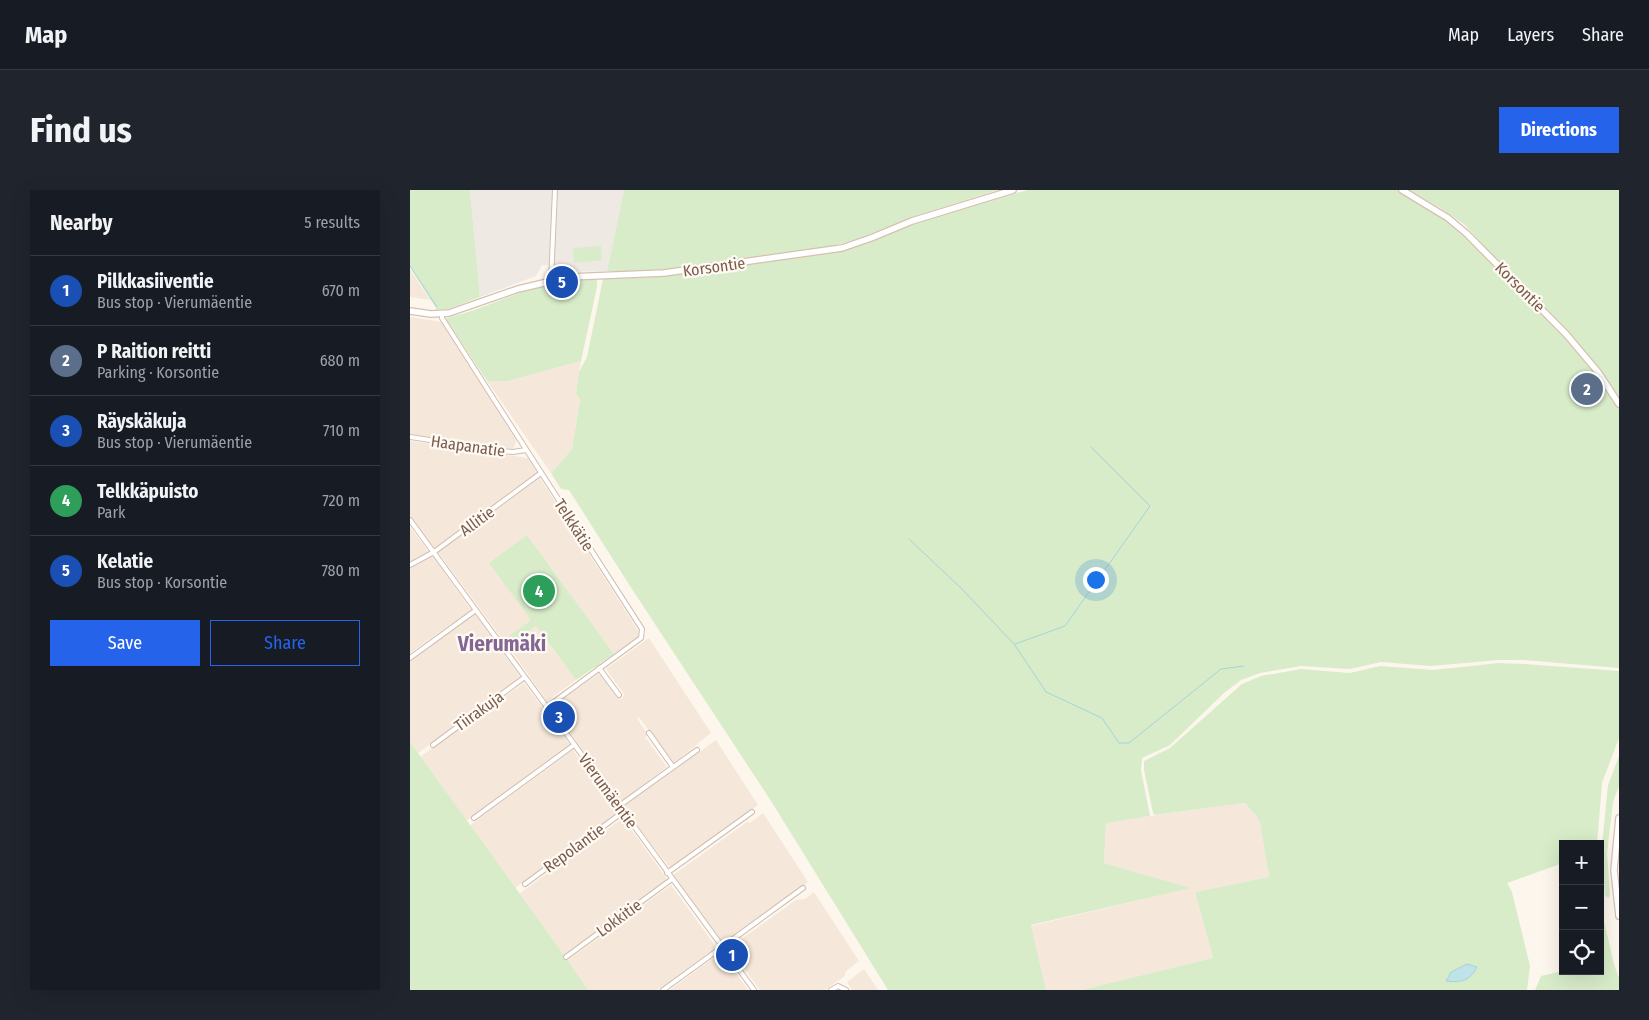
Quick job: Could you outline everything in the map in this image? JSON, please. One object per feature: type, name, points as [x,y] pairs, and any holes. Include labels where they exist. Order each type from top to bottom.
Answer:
[{"type":"main road","name":"Korsontie","points":[[410,311],[442,314],[458,311],[518,289],[569,277],[664,273],[842,248],[912,221],[1013,190]]},
{"type":"main road","name":"Korsontie","points":[[1402,190],[1448,218],[1467,234],[1566,334],[1598,372],[1619,404]]},
{"type":"main road","points":[[1619,818],[1614,870],[1619,916]]},
{"type":"street","points":[[551,280],[555,190]]},
{"type":"street","name":"Telkkätie","points":[[442,314],[447,325],[526,450],[642,629],[641,638],[547,707]]},
{"type":"street","name":"Haapanatie","points":[[410,437],[501,451],[526,450]]},
{"type":"street","name":"Allitie","points":[[410,565],[434,552],[541,473]]},
{"type":"street","name":"Vierumäentie","points":[[410,520],[754,990]]},
{"type":"street","points":[[410,658],[476,610]]},
{"type":"street","points":[[600,668],[619,695]]},
{"type":"street","name":"Tiirakuja","points":[[432,745],[525,678]]},
{"type":"street","points":[[649,733],[673,766]]},
{"type":"street","points":[[474,818],[574,745]]},
{"type":"street","points":[[619,806],[697,750]]},
{"type":"street","name":"Repolantie","points":[[525,884],[624,812]]},
{"type":"street","points":[[667,873],[752,812]]},
{"type":"street","name":"Lokkitie","points":[[566,957],[672,879]]},
{"type":"street","points":[[663,990],[803,888]]},
{"type":"street","points":[[831,990],[838,986],[846,990]]},
{"type":"shaded area","points":[[470,190],[624,190],[607,271],[567,272],[557,265],[542,265],[536,276],[480,297]]},
{"type":"shaded area","points":[[410,269],[430,300],[410,297]]},
{"type":"shaded area","points":[[410,317],[442,322],[517,439],[513,449],[410,434]]},
{"type":"shaded area","points":[[581,361],[576,393],[580,399],[572,449],[551,473],[487,381],[508,381]]},
{"type":"shaded area","points":[[410,441],[528,458],[538,474],[434,548],[410,515]]},
{"type":"shaded area","points":[[540,478],[641,635],[614,654],[527,535],[531,620],[503,640],[438,552]]},
{"type":"shaded area","points":[[410,527],[429,552],[410,562]]},
{"type":"shaded area","points":[[433,556],[471,610],[410,653],[410,569]]},
{"type":"shaded area","points":[[475,614],[521,678],[418,753],[410,742],[410,662]]},
{"type":"shaded area","points":[[536,626],[576,680],[547,701],[508,646]]},
{"type":"shaded area","points":[[649,638],[711,733],[673,764],[639,717],[637,718],[648,735],[645,737],[667,767],[619,803],[552,707],[600,673],[619,698],[622,699],[624,694],[606,669]]},
{"type":"shaded area","points":[[524,683],[570,745],[466,821],[420,757]]},
{"type":"shaded area","points":[[716,740],[758,805],[670,868],[623,807]]},
{"type":"shaded area","points":[[573,750],[617,813],[515,888],[469,826]]},
{"type":"shaded area","points":[[1243,803],[1255,814],[1260,823],[1269,877],[1195,892],[1213,958],[1081,990],[1046,990],[1031,926],[1190,888],[1104,863],[1106,822]]},
{"type":"shaded area","points":[[763,813],[808,882],[723,943],[673,875],[747,822],[750,823]]},
{"type":"shaded area","points":[[623,818],[667,879],[564,955],[519,894]]},
{"type":"shaded area","points":[[671,885],[716,947],[657,990],[588,990],[567,961]]},
{"type":"shaded area","points":[[814,892],[859,961],[845,972],[845,976],[825,990],[760,990],[729,948],[796,900],[805,899]]},
{"type":"shaded area","points":[[721,952],[748,990],[670,990]]},
{"type":"shaded area","points":[[864,969],[878,990],[852,990],[847,982]]},
{"type":"green space","points":[[410,190],[470,190],[480,297],[448,309],[437,310],[410,267]]},
{"type":"green space","points":[[624,190],[998,190],[918,215],[857,239],[828,247],[666,269],[634,272],[607,271]]},
{"type":"green space","points":[[1028,190],[1397,190],[1445,219],[1465,236],[1565,335],[1597,373],[1619,406],[1619,668],[1524,660],[1498,660],[1431,666],[1381,662],[1350,669],[1301,666],[1260,673],[1241,680],[1224,693],[1170,745],[1142,758],[1141,770],[1150,816],[1106,823],[1104,863],[1191,888],[1031,925],[1046,990],[888,990],[771,801],[569,490],[561,489],[551,473],[572,449],[580,400],[576,393],[579,372],[587,357],[603,279],[653,277],[842,250],[949,212]]},
{"type":"green space","points":[[1407,190],[1619,190],[1619,402],[1599,372],[1465,225],[1439,207]]},
{"type":"green space","points":[[601,246],[602,260],[574,263],[573,248]]},
{"type":"green space","points":[[597,280],[581,361],[508,381],[487,381],[446,318],[554,282]]},
{"type":"green space","points":[[527,535],[614,654],[576,680],[536,626],[508,646],[503,640],[531,620],[489,563]]},
{"type":"green space","points":[[1499,663],[1619,671],[1619,738],[1602,783],[1597,840],[1559,840],[1559,864],[1507,883],[1512,892],[1530,966],[1527,990],[1081,990],[1213,958],[1195,892],[1269,877],[1260,823],[1255,814],[1244,803],[1155,815],[1144,770],[1144,761],[1170,748],[1242,684],[1261,676],[1301,669],[1350,673],[1380,666],[1433,670]]},
{"type":"green space","points":[[410,742],[564,955],[588,990],[410,990]]},
{"type":"green space","points":[[1619,756],[1619,786],[1613,802],[1607,854],[1609,898],[1605,896],[1602,840],[1608,785]]},
{"type":"green space","points":[[1604,921],[1619,978],[1619,990],[1535,990],[1541,976],[1559,972],[1559,975],[1604,975]]},
{"type":"water","points":[[1467,964],[1477,967],[1468,978],[1456,982],[1446,981],[1451,972]]},
{"type":"waterway","points":[[410,266],[437,307]]},
{"type":"waterway","points":[[1015,644],[1065,626],[1150,506],[1091,447]]},
{"type":"waterway","points":[[909,539],[962,589],[1014,644],[1046,692],[1102,718],[1119,743],[1129,743],[1221,669],[1244,666]]},
{"type":"place","name":"Kelatie","points":[[562,282]]},
{"type":"place","name":"P Raition reitti","points":[[1587,389]]},
{"type":"place","name":"Telkkäpuisto","points":[[539,591]]},
{"type":"place","name":"Räyskäkuja","points":[[559,717]]},
{"type":"place","name":"Pilkkasiiventie","points":[[732,955]]},
{"type":"district","name":"Vierumäki","points":[[502,644]]}]
